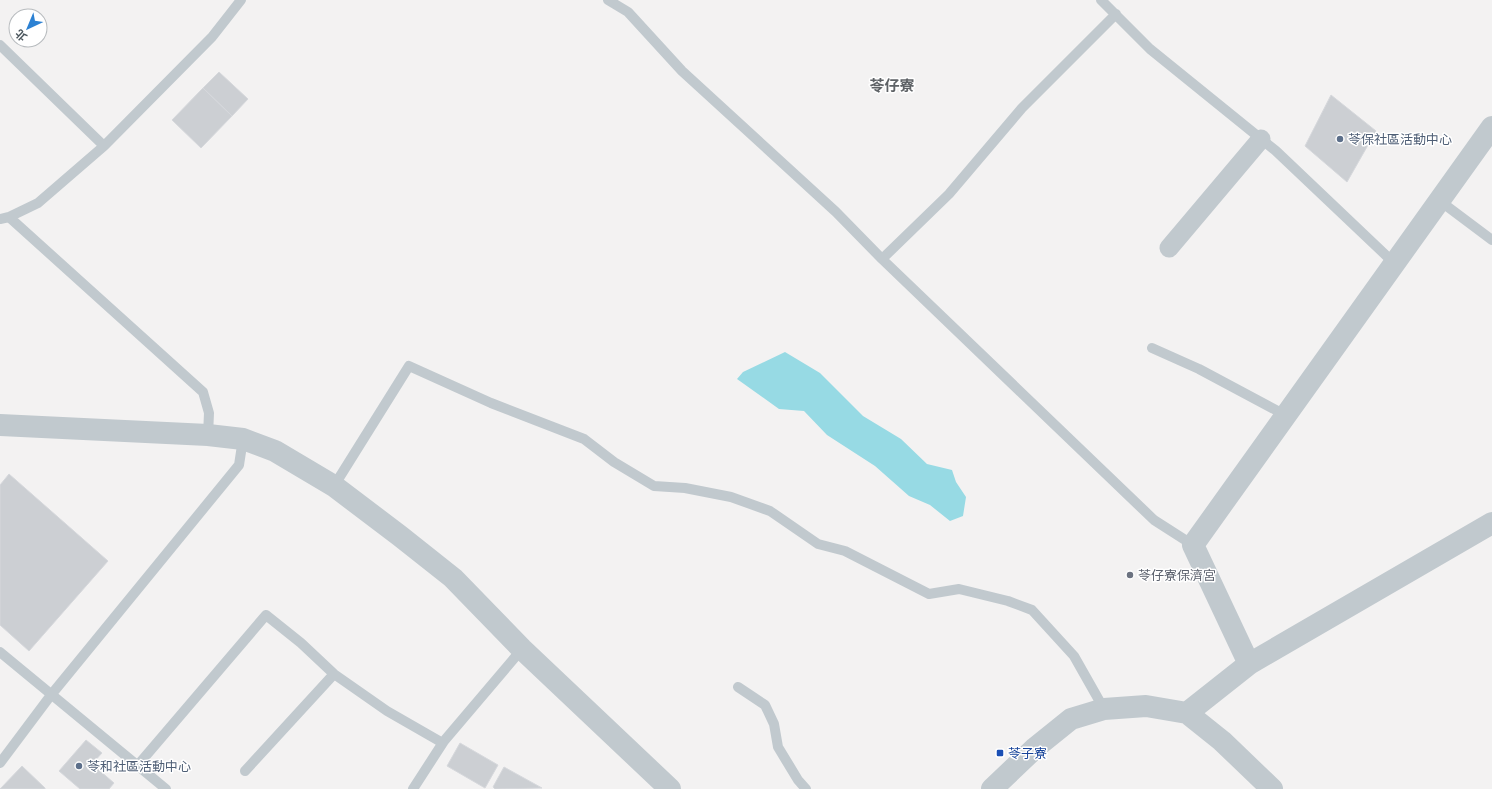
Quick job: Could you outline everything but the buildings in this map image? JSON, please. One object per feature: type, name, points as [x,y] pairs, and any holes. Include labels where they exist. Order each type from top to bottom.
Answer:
[{"type":"street","points":[[1249,664],[1193,544],[1287,416],[1394,263],[1492,127]]},
{"type":"street","points":[[1169,248],[1261,139]]},
{"type":"street","points":[[0,425],[243,438],[275,450],[334,486],[453,578],[522,649],[670,789]]},
{"type":"street","points":[[1187,713],[1249,664],[1492,523]]},
{"type":"street","points":[[992,789],[1035,748],[1071,719],[1104,709],[1146,706],[1187,713],[1222,741],[1272,789]]},
{"type":"lane","points":[[208,435],[209,413],[203,392],[5,218],[38,203],[104,146],[212,37],[241,0]]},
{"type":"lane","points":[[608,0],[628,12],[682,71],[836,212],[882,259],[1154,520],[1193,544]]},
{"type":"lane","points":[[1101,0],[1150,49],[1261,139],[1394,263]]},
{"type":"lane","points":[[882,259],[949,194],[1022,108],[1116,14]]},
{"type":"lane","points":[[0,46],[104,146]]},
{"type":"lane","points":[[1440,201],[1492,240]]},
{"type":"lane","points":[[1152,348],[1199,369],[1287,416]]},
{"type":"lane","points":[[334,486],[409,366],[491,404],[584,439],[614,462],[654,486],[685,488],[731,497],[770,511],[818,544],[845,551],[929,594],[959,589],[1008,601],[1032,610],[1074,656],[1104,709]]},
{"type":"lane","points":[[0,763],[51,695],[239,464],[243,438]]},
{"type":"lane","points":[[138,765],[266,615],[302,643],[334,674],[387,711],[441,742],[444,741]]},
{"type":"lane","points":[[416,788],[444,741],[522,649]]},
{"type":"lane","points":[[0,652],[166,789]]},
{"type":"lane","points":[[245,771],[334,674]]},
{"type":"lane","points":[[738,687],[765,705],[774,724],[778,747],[798,780],[806,789]]},
{"type":"water","points":[[785,352],[820,373],[863,416],[901,439],[927,464],[952,470],[956,482],[966,497],[963,516],[950,521],[930,505],[909,496],[875,466],[827,435],[804,411],[779,409],[737,379],[743,372]]},
{"type":"place","name":"苓保社區活動中心","points":[[1340,139]]},
{"type":"place","name":"苓仔寮保濟宮","points":[[1130,575]]},
{"type":"place","name":"苓子寮","points":[[1000,753]]},
{"type":"place","name":"苓和社區活動中心","points":[[79,766]]},
{"type":"district","name":"苓仔寮","points":[[892,86]]}]
